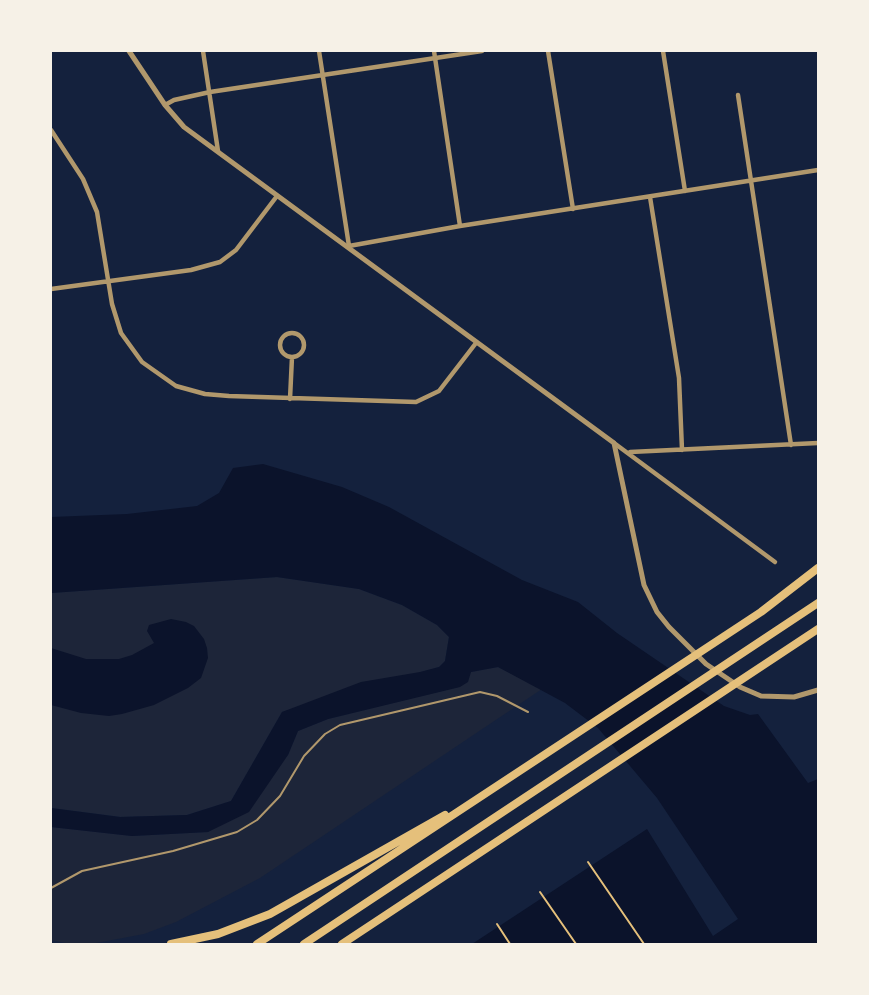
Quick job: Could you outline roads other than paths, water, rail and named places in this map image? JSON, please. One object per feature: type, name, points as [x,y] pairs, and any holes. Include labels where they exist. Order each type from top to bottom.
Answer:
[{"type":"highway","points":[[257,944],[743,624],[786,595],[818,568]]},
{"type":"highway","points":[[304,944],[818,603]]},
{"type":"highway","points":[[342,944],[818,629]]},
{"type":"highway","points":[[171,944],[218,934],[270,914],[505,780]]},
{"type":"highway","points":[[352,944],[369,927]]},
{"type":"street","points":[[129,51],[165,105],[184,127],[775,562]]},
{"type":"street","points":[[203,51],[218,151]]},
{"type":"street","points":[[319,51],[349,246]]},
{"type":"street","points":[[433,51],[460,226]]},
{"type":"street","points":[[165,105],[174,100],[210,92],[482,51]]},
{"type":"street","points":[[548,51],[573,209]]},
{"type":"street","points":[[663,51],[685,191]]},
{"type":"street","points":[[738,95],[791,445]]},
{"type":"street","points":[[51,130],[83,179],[93,203],[101,230],[117,322],[127,343],[142,362],[166,380],[187,390],[205,394],[404,403],[421,401],[439,391],[476,343]]},
{"type":"street","points":[[349,246],[818,170]]},
{"type":"street","points":[[51,289],[191,270],[220,262],[236,250],[277,196]]},
{"type":"street","points":[[650,197],[679,378],[682,450]]},
{"type":"street","points":[[292,334],[300,336],[303,344],[302,351],[292,357],[285,354],[280,345],[286,335],[292,334]]},
{"type":"street","points":[[290,399],[292,357]]},
{"type":"street","points":[[614,443],[644,585],[657,611],[669,627],[712,669],[740,687],[761,696],[794,698],[818,690]]},
{"type":"street","points":[[629,452],[818,443]]},
{"type":"lane","points":[[51,888],[82,871],[173,851],[237,831],[257,820],[280,796],[303,756],[325,734],[340,725],[480,692],[497,696],[528,712]]}]
